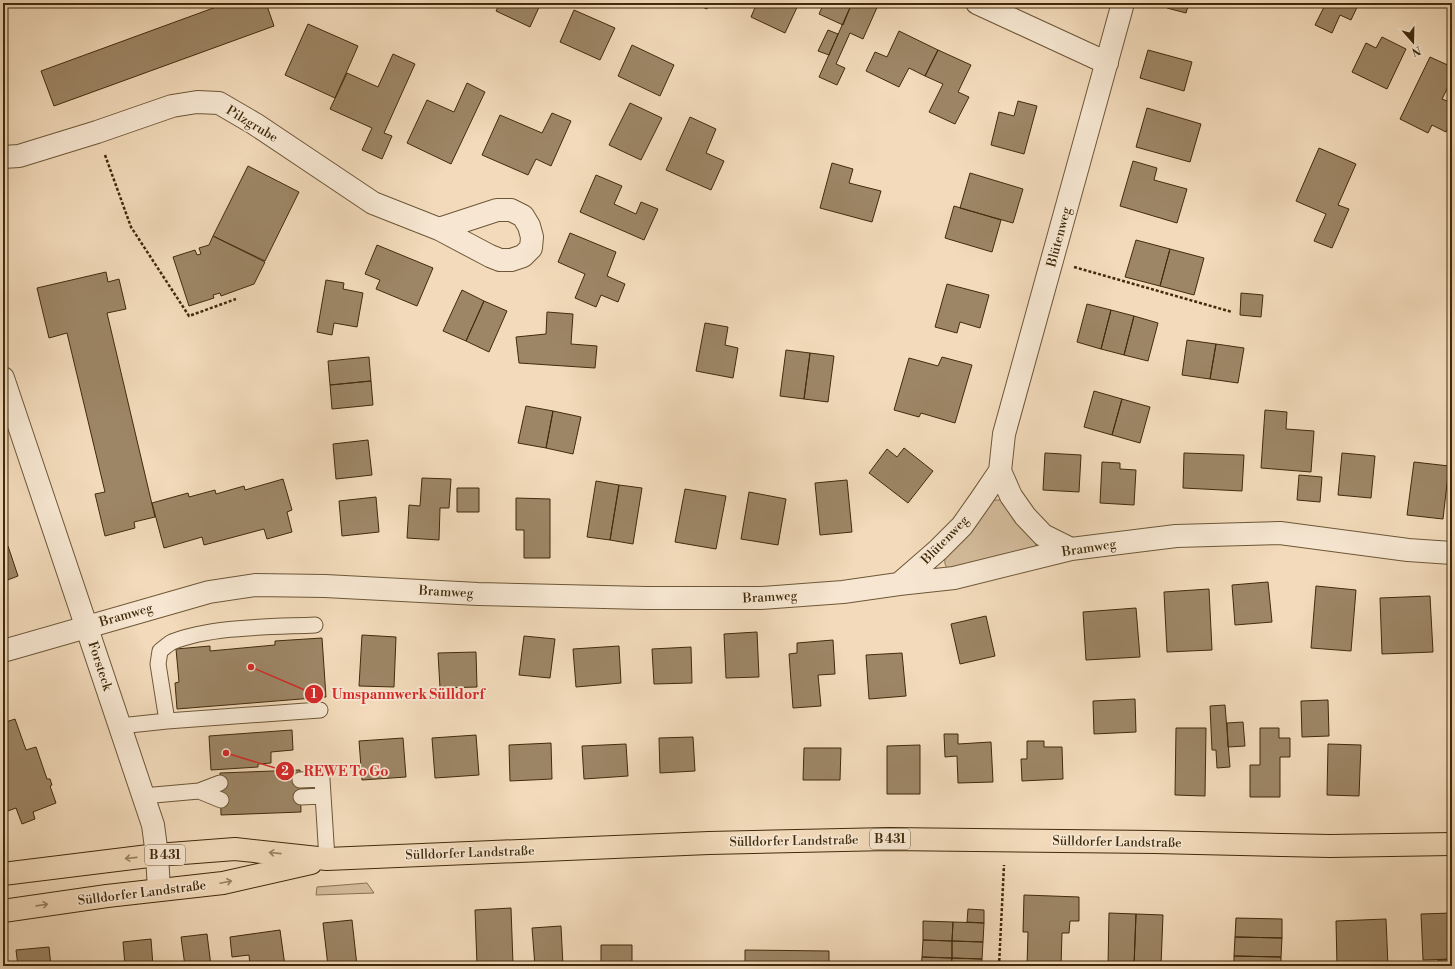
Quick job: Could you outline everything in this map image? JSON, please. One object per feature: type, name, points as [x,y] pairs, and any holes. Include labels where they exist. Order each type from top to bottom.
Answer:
[{"type":"main road","name":"Sülldorfer Landstraße","points":[[3,874],[157,855],[235,849],[327,859],[709,843],[889,839],[1155,842],[1330,846],[1452,844]]},
{"type":"main road","name":"Sülldorfer Landstraße","points":[[3,911],[160,890],[223,884],[327,859]]},
{"type":"street","points":[[977,3],[1107,63]]},
{"type":"street","name":"Blütenweg","points":[[899,584],[938,550],[962,526],[1000,471],[1004,434],[1123,3]]},
{"type":"street","name":"Pilzgrube","points":[[3,157],[19,156],[97,132],[172,106],[197,102],[218,103],[255,124],[373,203],[439,229]]},
{"type":"street","name":"Forsteck","points":[[3,378],[153,825],[160,890]]},
{"type":"street","name":"Blütenweg","points":[[1000,471],[1011,496],[1025,516],[1043,535],[1071,549]]},
{"type":"street","name":"Bramweg","points":[[3,651],[209,592],[255,585],[325,586],[493,594],[646,598],[761,598],[843,592],[954,578],[1071,549],[1176,536],[1280,533],[1408,550],[1452,553]]},
{"type":"lane","points":[[168,721],[158,664],[160,651],[171,643],[194,635],[236,629],[315,625]]},
{"type":"lane","points":[[120,726],[320,710]]},
{"type":"lane","points":[[300,780],[322,779],[327,859]]},
{"type":"lane","points":[[143,796],[199,791],[220,783]]},
{"type":"lane","points":[[199,791],[221,800]]},
{"type":"lane","points":[[301,797],[323,796]]},
{"type":"path","points":[[97,132],[131,227],[189,316],[236,299]]},
{"type":"path","points":[[1052,261],[1232,312]]},
{"type":"path","points":[[999,966],[1005,840]]},
{"type":"shaded area","points":[[995,500],[1001,500],[1006,503],[1036,541],[1036,545],[1031,550],[953,569],[947,568],[945,565],[945,558],[947,555],[990,503]]},
{"type":"shaded area","points":[[367,883],[374,893],[316,895],[317,887]]},
{"type":"building","points":[[227,3],[266,3],[274,26],[54,106],[41,71]]},
{"type":"building","points":[[500,3],[536,3],[540,5],[530,27],[496,11]]},
{"type":"building","points":[[693,3],[709,3],[707,9]]},
{"type":"building","points":[[757,3],[799,3],[785,33],[751,17]]},
{"type":"building","points":[[824,3],[852,3],[843,25],[819,14]]},
{"type":"building","points":[[852,3],[879,3],[863,39],[850,33],[836,64],[845,68],[837,85],[819,77]]},
{"type":"building","points":[[1168,3],[1189,3],[1186,13],[1167,8]]},
{"type":"building","points":[[1326,3],[1359,3],[1351,20],[1340,15],[1332,33],[1315,25]]},
{"type":"building","points":[[574,10],[615,28],[600,60],[560,42]]},
{"type":"building","points":[[308,24],[358,46],[335,98],[285,75]]},
{"type":"building","points":[[828,30],[838,34],[829,55],[818,51]]},
{"type":"building","points":[[899,31],[938,50],[925,76],[909,68],[899,87],[866,71],[875,52],[887,57]]},
{"type":"building","points":[[1382,37],[1406,49],[1387,89],[1352,72],[1366,43],[1376,48]]},
{"type":"building","points":[[632,45],[674,65],[660,96],[618,76]]},
{"type":"building","points":[[938,50],[971,65],[958,92],[969,97],[955,124],[929,112],[943,84],[925,76]]},
{"type":"building","points":[[1148,50],[1192,62],[1184,91],[1140,78]]},
{"type":"building","points":[[393,54],[415,64],[384,133],[392,136],[382,159],[362,150],[372,128],[330,109],[347,73],[378,87]]},
{"type":"building","points":[[1430,57],[1452,67],[1452,79],[1442,99],[1452,103],[1452,120],[1446,132],[1432,125],[1428,133],[1400,119]]},
{"type":"building","points":[[467,83],[485,92],[451,164],[407,143],[427,100],[454,112]]},
{"type":"building","points":[[1018,101],[1037,106],[1024,154],[991,145],[999,112],[1014,116]]},
{"type":"building","points":[[630,103],[662,118],[641,160],[609,145]]},
{"type":"building","points":[[1147,108],[1201,124],[1190,162],[1136,147]]},
{"type":"building","points":[[552,113],[571,121],[551,166],[536,159],[528,175],[482,155],[500,115],[542,133]]},
{"type":"building","points":[[690,117],[716,129],[706,153],[724,161],[711,190],[666,170]]},
{"type":"building","points":[[1319,148],[1356,164],[1338,205],[1349,209],[1332,248],[1314,241],[1326,214],[1296,201]]},
{"type":"building","points":[[1133,161],[1157,168],[1154,180],[1187,189],[1177,223],[1120,206]]},
{"type":"building","points":[[832,163],[853,169],[849,183],[881,191],[872,222],[820,208]]},
{"type":"building","points":[[248,166],[299,192],[265,261],[213,236]]},
{"type":"building","points":[[970,173],[1023,189],[1013,223],[960,208]]},
{"type":"building","points":[[596,175],[622,186],[614,204],[636,214],[641,202],[658,209],[644,240],[580,212]]},
{"type":"building","points":[[954,206],[1001,220],[992,252],[945,238]]},
{"type":"building","points":[[570,233],[616,252],[607,276],[625,284],[618,302],[601,295],[596,307],[575,298],[585,274],[558,262]]},
{"type":"building","points":[[213,236],[265,262],[254,284],[221,296],[220,293],[213,295],[214,298],[189,306],[173,257],[195,250],[197,255],[201,254],[199,248],[209,245]]},
{"type":"building","points":[[1136,240],[1170,249],[1160,286],[1125,277]]},
{"type":"building","points":[[377,245],[433,268],[417,306],[376,289],[380,280],[365,274]]},
{"type":"building","points":[[1170,249],[1204,258],[1194,295],[1160,286]]},
{"type":"building","points":[[106,272],[108,282],[119,279],[126,309],[107,313],[155,517],[134,522],[135,528],[105,536],[95,494],[105,492],[67,333],[49,338],[37,288]]},
{"type":"building","points":[[326,280],[344,283],[343,289],[363,293],[357,327],[334,323],[332,335],[317,332]]},
{"type":"building","points":[[947,284],[989,295],[980,328],[960,322],[957,333],[935,327]]},
{"type":"building","points":[[462,290],[484,301],[466,341],[443,331]]},
{"type":"building","points":[[1241,293],[1263,295],[1261,317],[1240,315]]},
{"type":"building","points":[[484,301],[507,311],[489,352],[466,341]]},
{"type":"building","points":[[1087,304],[1111,310],[1101,349],[1077,342]]},
{"type":"building","points":[[1111,310],[1134,316],[1124,355],[1101,349]]},
{"type":"building","points":[[547,312],[573,314],[571,344],[597,346],[595,368],[519,363],[516,337],[546,334]]},
{"type":"building","points":[[1134,316],[1158,323],[1148,361],[1124,355]]},
{"type":"building","points":[[705,323],[728,327],[725,345],[738,348],[733,378],[696,371]]},
{"type":"building","points":[[1187,340],[1216,344],[1210,379],[1182,375]]},
{"type":"building","points":[[1216,344],[1244,348],[1238,383],[1210,379]]},
{"type":"building","points":[[786,350],[810,353],[804,399],[780,396]]},
{"type":"building","points":[[810,353],[834,356],[828,402],[804,399]]},
{"type":"building","points":[[369,357],[371,381],[330,385],[328,361]]},
{"type":"building","points":[[942,357],[972,365],[955,423],[921,413],[919,417],[894,410],[909,358],[938,366]]},
{"type":"building","points":[[371,381],[373,405],[332,409],[330,385]]},
{"type":"building","points":[[1094,391],[1122,399],[1112,435],[1084,427]]},
{"type":"building","points":[[1122,399],[1150,407],[1140,443],[1112,435]]},
{"type":"building","points":[[526,406],[553,411],[546,448],[518,443]]},
{"type":"building","points":[[1265,410],[1287,412],[1286,429],[1314,431],[1311,472],[1261,468]]},
{"type":"building","points":[[553,411],[581,417],[573,454],[546,448]]},
{"type":"building","points":[[368,440],[372,475],[336,479],[333,444]]},
{"type":"building","points":[[904,448],[933,471],[908,503],[869,473],[887,449],[897,457]]},
{"type":"building","points":[[1045,453],[1081,455],[1079,492],[1043,490]]},
{"type":"building","points":[[1184,453],[1244,455],[1242,491],[1183,488]]},
{"type":"building","points":[[1342,453],[1375,456],[1371,498],[1338,495]]},
{"type":"building","points":[[1102,462],[1120,463],[1120,469],[1136,470],[1134,505],[1100,503]]},
{"type":"building","points":[[1414,462],[1449,466],[1443,519],[1407,515]]},
{"type":"building","points":[[1299,475],[1322,477],[1320,502],[1297,500]]},
{"type":"building","points":[[422,478],[451,479],[449,508],[440,508],[439,540],[407,538],[409,505],[420,506]]},
{"type":"building","points":[[283,479],[292,510],[287,512],[292,532],[267,539],[264,529],[204,545],[202,537],[164,548],[152,503],[188,493],[189,497],[215,490],[216,494],[244,486],[245,490]]},
{"type":"building","points":[[847,480],[852,532],[820,535],[815,483]]},
{"type":"building","points":[[596,481],[619,485],[610,540],[587,537]]},
{"type":"building","points":[[619,485],[642,488],[633,544],[610,540]]},
{"type":"building","points":[[457,488],[479,488],[479,512],[457,512]]},
{"type":"building","points":[[685,489],[726,496],[716,549],[675,542]]},
{"type":"building","points":[[749,492],[786,499],[778,545],[741,539]]},
{"type":"building","points":[[376,497],[379,532],[342,536],[339,501]]},
{"type":"building","points":[[516,498],[550,499],[550,558],[524,558],[524,530],[516,530]]},
{"type":"building","points":[[8,546],[18,576],[5,581],[6,585],[3,586],[3,547]]},
{"type":"building","points":[[1268,582],[1272,622],[1235,625],[1232,585]]},
{"type":"building","points":[[1316,586],[1356,590],[1351,651],[1311,648]]},
{"type":"building","points":[[1209,589],[1212,650],[1167,652],[1164,592]]},
{"type":"building","points":[[1430,596],[1433,652],[1382,654],[1380,598]]},
{"type":"building","points":[[1136,608],[1140,657],[1086,660],[1083,612]]},
{"type":"building","points":[[986,616],[995,656],[960,664],[951,624]]},
{"type":"building","points":[[757,632],[759,677],[726,678],[724,634]]},
{"type":"building","points":[[362,635],[396,637],[394,687],[359,686]]},
{"type":"building","points":[[524,636],[555,639],[550,678],[519,675]]},
{"type":"building","points":[[322,638],[326,697],[177,709],[175,683],[179,682],[176,649],[210,646],[210,651],[275,645],[275,641]]},
{"type":"building","points":[[833,640],[835,674],[818,675],[821,706],[793,708],[789,654],[797,653],[797,643]]},
{"type":"building","points":[[619,646],[621,683],[576,687],[573,649]]},
{"type":"building","points":[[691,647],[692,683],[654,684],[652,649]]},
{"type":"building","points":[[476,652],[477,687],[440,688],[438,653]]},
{"type":"building","points":[[902,653],[906,696],[869,699],[866,655]]},
{"type":"building","points":[[1135,699],[1136,732],[1094,734],[1093,701]]},
{"type":"building","points":[[1328,700],[1329,736],[1302,737],[1301,701]]},
{"type":"building","points":[[1225,705],[1230,767],[1217,768],[1216,750],[1212,750],[1210,706]]},
{"type":"building","points":[[15,719],[26,750],[36,747],[47,779],[50,779],[52,785],[50,786],[56,803],[33,812],[35,819],[22,824],[16,808],[5,812],[3,806],[3,723]]},
{"type":"building","points":[[1243,722],[1245,746],[1228,747],[1227,723]]},
{"type":"building","points":[[1176,728],[1206,728],[1205,796],[1175,795]]},
{"type":"building","points":[[1260,728],[1279,728],[1279,738],[1290,738],[1290,757],[1280,757],[1280,797],[1250,797],[1250,765],[1260,765]]},
{"type":"building","points":[[292,730],[293,750],[271,752],[271,763],[258,764],[258,767],[211,770],[209,736]]},
{"type":"building","points":[[944,734],[958,734],[958,744],[991,742],[993,782],[958,783],[957,756],[945,757]]},
{"type":"building","points":[[476,735],[479,775],[435,778],[432,738]]},
{"type":"building","points":[[693,737],[695,771],[660,773],[659,738]]},
{"type":"building","points":[[403,738],[406,777],[362,780],[359,741]]},
{"type":"building","points":[[1027,741],[1044,741],[1044,747],[1062,747],[1063,779],[1022,781],[1021,759],[1027,759]]},
{"type":"building","points":[[551,743],[552,779],[510,781],[509,745]]},
{"type":"building","points":[[626,744],[628,776],[584,779],[582,746]]},
{"type":"building","points":[[1328,744],[1361,745],[1359,796],[1327,795]]},
{"type":"building","points":[[920,745],[920,794],[887,794],[887,746]]},
{"type":"building","points":[[804,748],[841,748],[840,780],[803,780]]},
{"type":"building","points":[[300,770],[301,812],[221,815],[220,773]]},
{"type":"building","points":[[1024,895],[1079,897],[1079,921],[1070,921],[1069,933],[1062,933],[1061,966],[1027,966],[1028,932],[1023,932]]},
{"type":"building","points":[[511,908],[513,964],[477,965],[475,910]]},
{"type":"building","points":[[968,909],[984,910],[984,923],[967,922]]},
{"type":"building","points":[[1109,913],[1136,914],[1134,966],[1108,966]]},
{"type":"building","points":[[1452,913],[1452,959],[1423,960],[1421,914]]},
{"type":"building","points":[[1136,914],[1163,915],[1161,966],[1134,966]]},
{"type":"building","points":[[1236,918],[1282,919],[1282,938],[1235,937]]},
{"type":"building","points":[[1386,919],[1388,966],[1337,966],[1336,921]]},
{"type":"building","points":[[352,920],[357,966],[328,966],[323,923]]},
{"type":"building","points":[[923,921],[953,922],[952,941],[923,940]]},
{"type":"building","points":[[953,922],[984,923],[983,942],[952,941]]},
{"type":"building","points":[[561,926],[563,966],[535,966],[532,928]]},
{"type":"building","points":[[280,930],[285,966],[250,966],[249,955],[232,957],[230,937]]},
{"type":"building","points":[[207,934],[211,966],[185,966],[181,937]]},
{"type":"building","points":[[1235,937],[1282,938],[1281,957],[1234,956]]},
{"type":"building","points":[[151,939],[153,966],[125,966],[123,942]]},
{"type":"building","points":[[923,940],[952,941],[952,958],[922,957]]},
{"type":"building","points":[[952,941],[983,942],[982,959],[952,958]]},
{"type":"building","points":[[601,945],[632,945],[632,966],[601,966]]},
{"type":"building","points":[[49,947],[51,966],[18,966],[16,950]]},
{"type":"building","points":[[745,950],[829,951],[829,966],[745,966]]},
{"type":"building","points":[[1234,956],[1281,957],[1281,966],[1234,966]]},
{"type":"building","points":[[922,957],[952,958],[951,966],[921,966]]},
{"type":"building","points":[[952,958],[982,959],[982,966],[951,966]]},
{"type":"building","points":[[1452,959],[1452,966],[1438,966],[1438,960]]},
{"type":"place","name":"Umspannwerk Sülldorf","points":[[251,667]]},
{"type":"place","name":"REWE To Go","points":[[226,753]]}]
